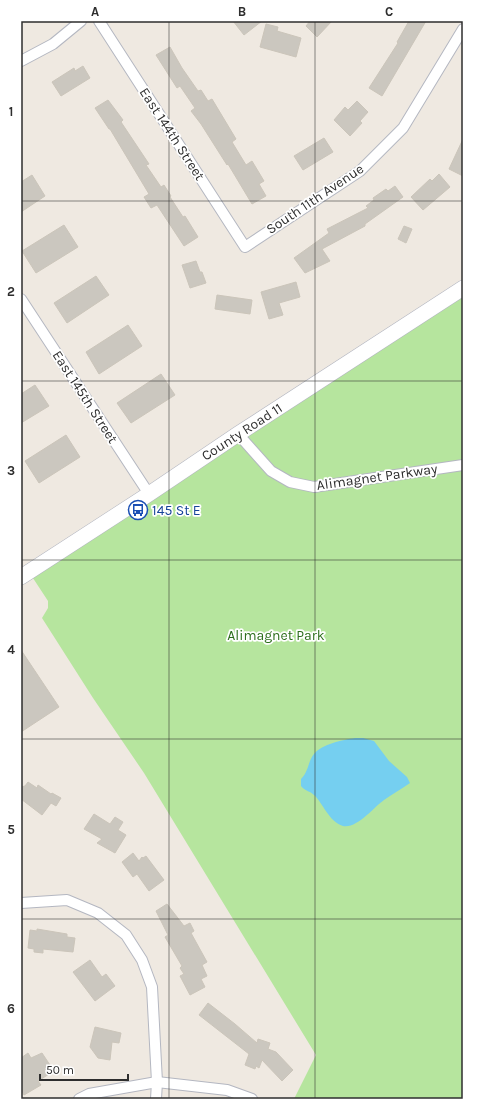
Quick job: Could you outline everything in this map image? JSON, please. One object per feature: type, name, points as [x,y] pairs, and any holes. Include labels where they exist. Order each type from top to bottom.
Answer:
[{"type":"street","points":[[21,61],[53,44],[81,21]]},
{"type":"street","name":"East 144th Street","points":[[98,21],[245,247]]},
{"type":"street","name":"South 11th Avenue","points":[[245,247],[360,171],[403,128],[463,29]]},
{"type":"street","name":"County Road 11","points":[[21,577],[463,288]]},
{"type":"street","name":"East 145th Street","points":[[21,299],[149,494]]},
{"type":"street","name":"Alimagnet Parkway","points":[[238,434],[272,471],[290,482],[314,487],[463,465]]},
{"type":"street","points":[[21,904],[67,900],[98,913],[126,935],[142,960],[152,987],[157,1082],[156,1099]]},
{"type":"street","points":[[79,1099],[89,1094],[157,1082],[227,1090],[252,1099]]},
{"type":"green space","name":"Alimagnet Park","points":[[463,288],[463,1099],[294,1099],[316,1055],[144,773],[93,698],[42,618],[48,608],[48,601],[29,572]]},
{"type":"water","points":[[355,738],[363,738],[374,741],[389,761],[407,777],[410,783],[384,800],[359,821],[348,826],[343,826],[334,821],[317,798],[301,786],[301,779],[306,773],[314,754],[333,743]]},
{"type":"building","points":[[233,21],[262,21],[244,35]]},
{"type":"building","points":[[310,21],[332,21],[317,37],[306,26]]},
{"type":"building","points":[[409,21],[426,21],[382,96],[369,88],[398,43],[397,42]]},
{"type":"building","points":[[266,24],[278,27],[277,31],[301,38],[296,57],[260,47]]},
{"type":"building","points":[[170,47],[198,91],[201,90],[208,101],[212,99],[236,139],[232,142],[246,165],[252,161],[264,181],[259,184],[266,196],[252,204],[228,164],[227,165],[191,111],[195,108],[180,86],[177,88],[156,55]]},
{"type":"building","points":[[83,66],[90,78],[61,96],[52,82],[74,68],[75,71]]},
{"type":"building","points":[[108,100],[123,120],[121,122],[149,164],[146,165],[161,187],[164,185],[183,217],[185,216],[198,237],[184,246],[157,205],[151,208],[144,197],[149,194],[110,129],[95,108]]},
{"type":"building","points":[[357,101],[368,112],[360,121],[362,123],[350,136],[334,120],[345,107],[348,110]]},
{"type":"building","points":[[324,138],[333,152],[303,170],[294,156]]},
{"type":"building","points":[[463,139],[463,176],[449,169]]},
{"type":"building","points":[[439,174],[450,187],[423,210],[411,197],[430,179],[432,181]]},
{"type":"building","points":[[32,175],[45,196],[21,212],[21,182]]},
{"type":"building","points":[[395,186],[403,197],[365,224],[365,226],[322,249],[330,261],[305,273],[294,258],[329,233],[327,229],[368,208],[366,206],[374,200],[373,198],[386,189],[388,191]]},
{"type":"building","points":[[64,225],[78,247],[36,273],[22,251]]},
{"type":"building","points":[[404,226],[412,229],[406,243],[398,239]]},
{"type":"building","points":[[196,261],[206,283],[190,288],[182,265]]},
{"type":"building","points":[[96,276],[109,295],[67,323],[54,303]]},
{"type":"building","points":[[296,282],[300,297],[279,303],[283,315],[269,319],[261,292]]},
{"type":"building","points":[[217,295],[252,300],[250,314],[215,309]]},
{"type":"building","points":[[128,325],[142,346],[99,374],[86,352]]},
{"type":"building","points":[[161,374],[175,395],[131,423],[117,403]]},
{"type":"building","points":[[35,385],[49,406],[21,423],[21,394]]},
{"type":"building","points":[[66,435],[80,457],[39,483],[25,461]]},
{"type":"building","points":[[21,650],[59,707],[21,732]]},
{"type":"building","points":[[28,782],[37,788],[38,785],[51,794],[52,793],[61,798],[56,806],[51,803],[42,815],[21,799],[21,787],[25,786]]},
{"type":"building","points":[[94,814],[110,824],[115,817],[123,822],[118,830],[126,835],[115,853],[97,843],[102,839],[84,829]]},
{"type":"building","points":[[133,853],[139,861],[142,857],[143,858],[146,856],[164,880],[149,891],[137,874],[133,877],[122,862]]},
{"type":"building","points":[[167,904],[184,926],[190,923],[194,931],[191,933],[207,962],[202,965],[207,976],[201,979],[205,987],[190,995],[180,976],[184,974],[180,968],[182,966],[165,937],[168,935],[156,911]]},
{"type":"building","points":[[37,929],[67,934],[67,937],[75,938],[73,952],[43,949],[43,953],[34,952],[34,949],[28,948],[30,930],[37,931]]},
{"type":"building","points":[[90,960],[102,977],[106,974],[115,986],[95,1001],[73,972]]},
{"type":"building","points":[[208,1003],[257,1043],[258,1039],[270,1043],[268,1049],[276,1052],[293,1070],[282,1081],[262,1060],[259,1068],[256,1066],[255,1069],[245,1065],[249,1054],[199,1015]]},
{"type":"building","points":[[95,1027],[121,1033],[119,1043],[112,1042],[110,1060],[98,1058],[90,1047]]},
{"type":"building","points":[[28,1053],[31,1058],[42,1053],[54,1071],[38,1081],[41,1085],[24,1095],[21,1089],[21,1058]]},
{"type":"place","name":"145 St E","points":[[138,510]]}]
